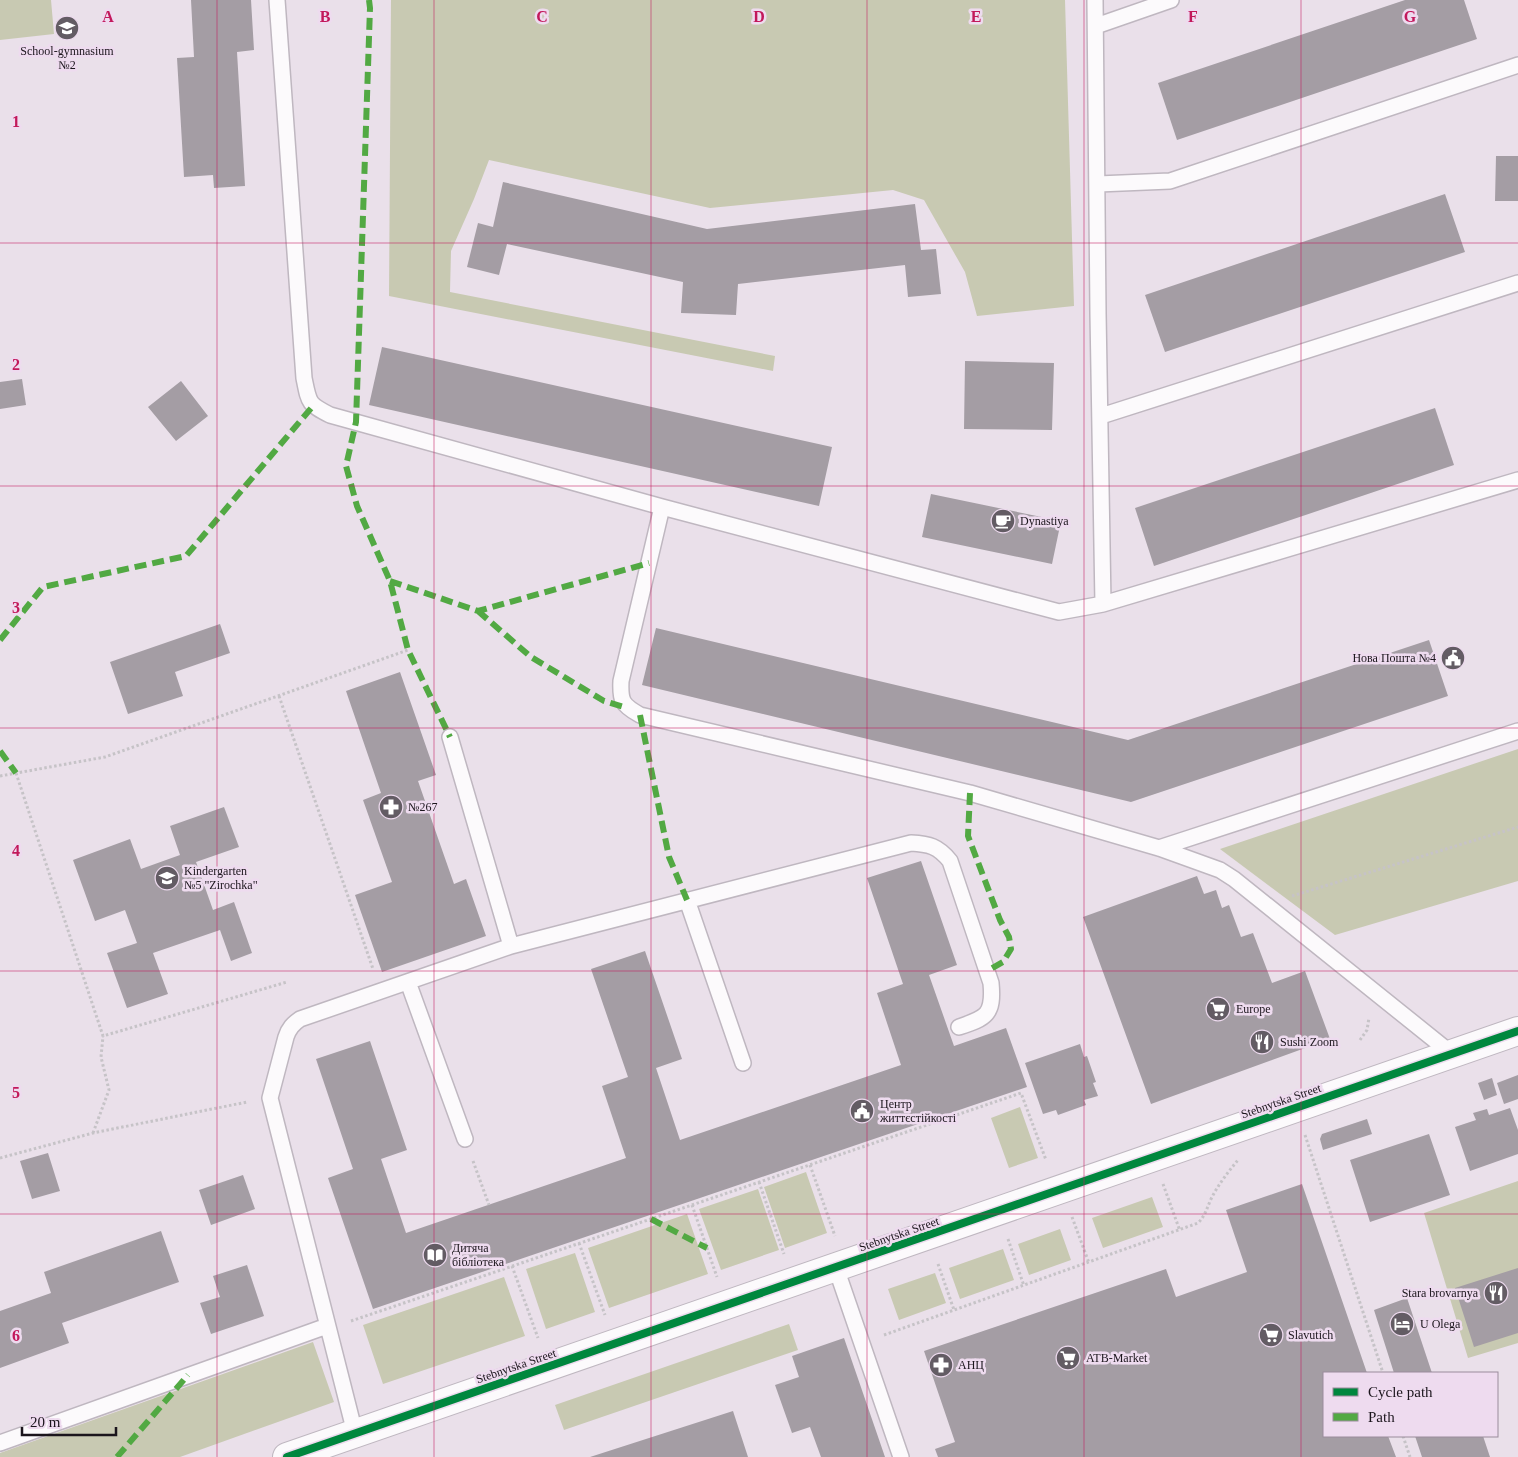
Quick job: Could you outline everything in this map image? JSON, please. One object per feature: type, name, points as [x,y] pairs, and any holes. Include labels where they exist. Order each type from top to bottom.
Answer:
[{"type":"street","name":"Stebnytska Street","points":[[286,1457],[1518,1031]]},
{"type":"lane","points":[[277,0],[304,378],[306,391],[313,406],[330,415],[662,508],[1059,612],[1103,604],[1518,480]]},
{"type":"lane","points":[[1095,0],[1103,604]]},
{"type":"lane","points":[[1096,26],[1171,0]]},
{"type":"lane","points":[[1098,184],[1170,181],[1518,65]]},
{"type":"lane","points":[[1101,416],[1518,283]]},
{"type":"lane","points":[[662,508],[621,681],[621,695],[626,708],[640,715],[970,793],[1160,848],[1220,870],[1266,904],[1452,1054]]},
{"type":"lane","points":[[1160,848],[1518,731]]},
{"type":"lane","points":[[450,737],[511,946]]},
{"type":"lane","points":[[355,1433],[270,1098],[288,1030],[300,1019],[511,946],[911,842],[934,847],[940,850],[950,861],[991,983],[991,1006],[986,1015],[980,1020],[959,1026]]},
{"type":"lane","points":[[687,900],[742,1063]]},
{"type":"lane","points":[[408,982],[465,1138]]},
{"type":"lane","points":[[836,1268],[901,1457]]},
{"type":"lane","points":[[0,1443],[327,1326]]},
{"type":"path","points":[[0,776],[105,757],[408,650]]},
{"type":"path","points":[[279,696],[381,991]]},
{"type":"path","points":[[16,773],[103,1036],[101,1057],[108,1090],[93,1133]]},
{"type":"path","points":[[1266,904],[1518,826]]},
{"type":"path","points":[[103,1036],[287,982]]},
{"type":"path","points":[[343,1323],[1021,1093],[1046,1160]]},
{"type":"path","points":[[0,1158],[93,1133],[270,1098]]},
{"type":"path","points":[[1304,1132],[1383,1372]]},
{"type":"path","points":[[465,1138],[489,1205]]},
{"type":"path","points":[[862,1343],[1198,1223],[1203,1218],[1212,1198],[1228,1173],[1239,1159]]},
{"type":"path","points":[[810,1165],[835,1236]]},
{"type":"path","points":[[759,1182],[784,1254]]},
{"type":"path","points":[[1162,1182],[1180,1231]]},
{"type":"path","points":[[692,1205],[717,1277]]},
{"type":"path","points":[[1071,1213],[1089,1263]]},
{"type":"path","points":[[1007,1236],[1024,1286]]},
{"type":"path","points":[[579,1243],[605,1315]]},
{"type":"path","points":[[936,1261],[954,1310]]},
{"type":"path","points":[[512,1266],[538,1338]]},
{"type":"path","points":[[1403,1437],[1410,1457]]},
{"type":"green space","points":[[0,0],[51,0],[54,34],[0,40]]},
{"type":"green space","points":[[391,0],[1065,0],[1074,306],[977,316],[965,272],[924,200],[893,190],[710,208],[489,160],[451,251],[450,292],[775,356],[773,371],[389,296]]},
{"type":"green space","points":[[1518,749],[1518,881],[1335,935],[1220,849]]},
{"type":"green space","points":[[1020,1107],[1038,1158],[1009,1168],[991,1118]]},
{"type":"green space","points":[[806,1172],[827,1233],[785,1248],[764,1187]]},
{"type":"green space","points":[[1518,1181],[1518,1343],[1468,1358],[1424,1213]]},
{"type":"green space","points":[[758,1189],[779,1250],[721,1270],[699,1209]]},
{"type":"green space","points":[[1152,1197],[1163,1227],[1103,1248],[1092,1218]]},
{"type":"green space","points":[[687,1214],[708,1274],[609,1308],[588,1248]]},
{"type":"green space","points":[[1060,1229],[1071,1260],[1029,1275],[1018,1244]]},
{"type":"green space","points":[[1003,1249],[1014,1280],[960,1299],[949,1268]]},
{"type":"green space","points":[[575,1253],[595,1312],[546,1329],[526,1269]]},
{"type":"green space","points":[[935,1273],[946,1303],[899,1320],[888,1289]]},
{"type":"green space","points":[[504,1277],[525,1336],[383,1384],[363,1325]]},
{"type":"green space","points":[[789,1324],[798,1350],[564,1430],[555,1405]]},
{"type":"green space","points":[[313,1342],[334,1402],[180,1457],[0,1457],[0,1453]]},
{"type":"building","points":[[191,0],[251,0],[254,50],[237,52],[245,186],[214,188],[213,175],[184,177],[177,58],[194,57]]},
{"type":"building","points":[[1405,0],[1464,0],[1477,39],[1177,140],[1158,83]]},
{"type":"building","points":[[1496,156],[1518,156],[1518,201],[1495,201]]},
{"type":"building","points":[[503,182],[707,229],[915,204],[921,250],[936,249],[941,294],[908,297],[905,265],[738,284],[736,315],[681,313],[683,282],[507,244],[499,275],[467,267],[478,223],[493,227]]},
{"type":"building","points":[[1445,194],[1465,252],[1165,352],[1145,295]]},
{"type":"building","points":[[382,347],[832,447],[819,506],[369,405]]},
{"type":"building","points":[[965,361],[1054,363],[1052,430],[964,429]]},
{"type":"building","points":[[22,379],[26,405],[0,409],[0,382]]},
{"type":"building","points":[[181,381],[208,416],[176,441],[148,407]]},
{"type":"building","points":[[1435,408],[1454,465],[1154,566],[1135,508]]},
{"type":"building","points":[[931,494],[1061,521],[1052,564],[922,537]]},
{"type":"building","points":[[220,624],[230,653],[175,672],[183,696],[128,714],[110,662]]},
{"type":"building","points":[[656,628],[1128,740],[1429,640],[1448,696],[1131,802],[642,685]]},
{"type":"building","points":[[400,672],[436,775],[418,781],[454,884],[466,879],[486,936],[382,972],[355,895],[392,882],[363,800],[381,793],[346,691]]},
{"type":"building","points":[[224,807],[239,847],[196,862],[213,910],[234,902],[252,953],[231,961],[220,930],[153,953],[168,994],[127,1008],[107,953],[137,943],[125,910],[95,921],[73,860],[130,839],[141,869],[180,855],[170,826]]},
{"type":"building","points":[[921,861],[957,965],[929,975],[954,1046],[1006,1028],[1027,1087],[373,1309],[328,1178],[353,1169],[316,1059],[370,1041],[407,1150],[381,1159],[406,1233],[626,1158],[602,1086],[628,1077],[591,969],[645,951],[682,1059],[656,1068],[680,1140],[901,1065],[877,993],[903,984],[867,878]]},
{"type":"building","name":"Europe","points":[[1197,876],[1204,894],[1216,890],[1222,908],[1229,905],[1241,937],[1253,933],[1272,983],[1305,971],[1330,1039],[1151,1104],[1083,917]]},
{"type":"building","points":[[1080,1044],[1084,1057],[1087,1056],[1096,1082],[1093,1083],[1098,1096],[1084,1100],[1086,1105],[1058,1115],[1056,1110],[1043,1114],[1025,1063]]},
{"type":"building","points":[[1518,1075],[1518,1099],[1504,1104],[1497,1083]]},
{"type":"building","points":[[1492,1078],[1497,1095],[1484,1100],[1478,1083]]},
{"type":"building","points":[[1510,1108],[1518,1130],[1518,1154],[1470,1171],[1455,1127],[1476,1120],[1473,1113],[1487,1109],[1489,1115]]},
{"type":"building","points":[[1367,1119],[1372,1134],[1323,1150],[1320,1139],[1322,1134]]},
{"type":"building","points":[[1429,1134],[1450,1195],[1370,1222],[1350,1160]]},
{"type":"building","points":[[48,1153],[60,1191],[32,1199],[20,1161]]},
{"type":"building","points":[[243,1175],[255,1209],[211,1225],[199,1190]]},
{"type":"building","points":[[1302,1184],[1367,1372],[1323,1372],[1323,1437],[1388,1437],[1396,1457],[938,1457],[935,1449],[955,1442],[924,1351],[1166,1269],[1176,1297],[1247,1272],[1226,1210]]},
{"type":"building","points":[[161,1231],[179,1282],[62,1323],[69,1343],[0,1368],[0,1311],[51,1293],[44,1272]]},
{"type":"building","points":[[247,1265],[264,1316],[211,1334],[200,1303],[220,1297],[213,1276]]},
{"type":"building","points":[[1518,1268],[1518,1333],[1474,1347],[1455,1288]]},
{"type":"building","points":[[1407,1298],[1432,1372],[1394,1372],[1374,1310]]},
{"type":"building","points":[[844,1338],[885,1457],[821,1457],[810,1427],[792,1433],[775,1385],[799,1377],[792,1356]]},
{"type":"building","points":[[733,1411],[748,1457],[590,1457]]},
{"type":"building","points":[[1415,1437],[1483,1437],[1490,1457],[1422,1457]]},
{"type":"marked path","points":[[369,0],[356,422],[346,466],[357,506],[390,581],[408,650],[450,737]]},
{"type":"marked path","points":[[0,640],[43,587],[186,556],[313,406]]},
{"type":"marked path","points":[[390,581],[478,611],[649,563]]},
{"type":"marked path","points":[[478,611],[531,657],[604,701],[627,708]]},
{"type":"marked path","points":[[640,715],[669,857],[687,900]]},
{"type":"marked path","points":[[0,751],[16,773]]},
{"type":"marked path","points":[[970,793],[968,836],[1000,920],[1009,937],[1011,949],[1003,962],[987,971]]},
{"type":"marked path","points":[[651,1219],[707,1248]]},
{"type":"marked path","points":[[117,1457],[188,1375]]},
{"type":"cycle path","points":[[287,1457],[1518,1031]]},
{"type":"place","name":"School-gymnasium №2","points":[[67,28]]},
{"type":"place","name":"Dynastiya","points":[[1003,521]]},
{"type":"place","name":"Нова Пошта №4","points":[[1453,658]]},
{"type":"place","name":"№267","points":[[391,807]]},
{"type":"place","name":"Kindergarten №5 \"Zirochka\"","points":[[167,878]]},
{"type":"place","name":"Europe","points":[[1218,1009]]},
{"type":"place","name":"Sushi Zoom","points":[[1262,1042]]},
{"type":"place","name":"Центр життєстійкості","points":[[862,1111]]},
{"type":"place","name":"Дитяча бібліотека","points":[[435,1255]]},
{"type":"place","name":"Stara brovarnya","points":[[1496,1293]]},
{"type":"place","name":"U Olega","points":[[1402,1324]]},
{"type":"place","name":"Slavutich","points":[[1271,1335]]},
{"type":"place","name":"ATB-Market","points":[[1068,1358]]},
{"type":"place","name":"АНЦ","points":[[941,1365]]}]
